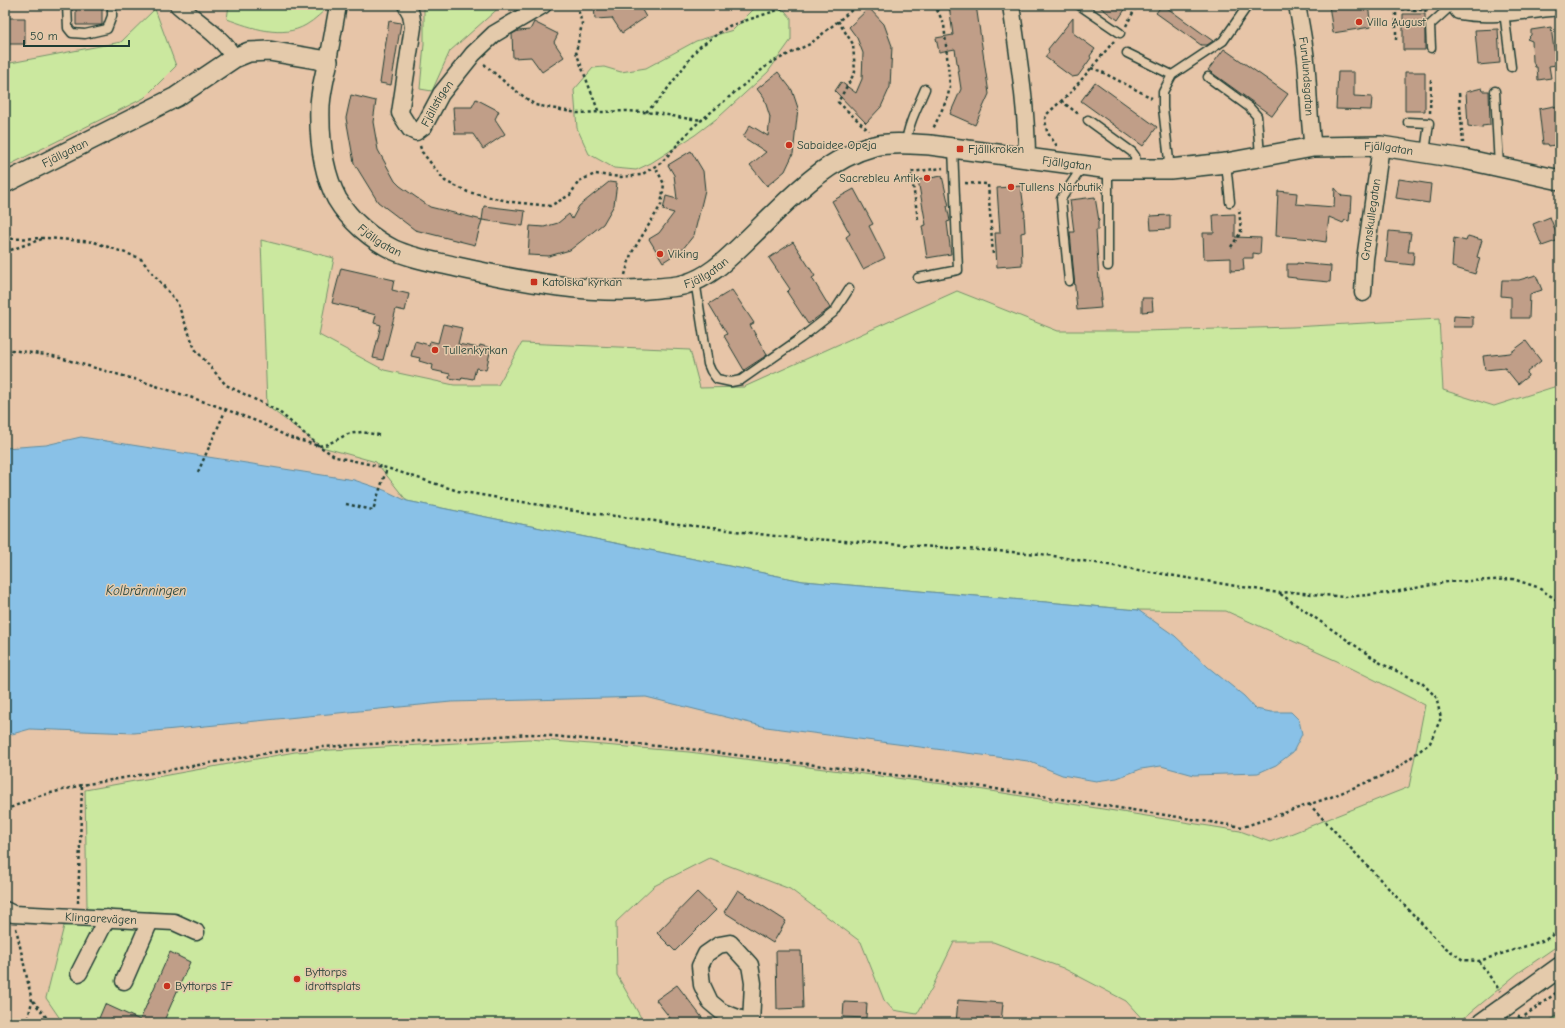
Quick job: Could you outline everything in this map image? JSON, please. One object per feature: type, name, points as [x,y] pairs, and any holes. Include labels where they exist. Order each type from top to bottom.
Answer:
[{"type":"street","points":[[178,5],[191,17],[216,35],[229,49],[234,58]]},
{"type":"street","points":[[328,61],[338,5]]},
{"type":"street","name":"Fjällstigen","points":[[406,5],[411,14],[413,27],[400,113],[410,129],[416,132],[424,126],[441,94],[473,54],[494,34],[543,5]]},
{"type":"street","points":[[1011,5],[1027,131],[1027,159]]},
{"type":"street","name":"Furulundsgatan","points":[[1297,5],[1302,29],[1307,72],[1310,126],[1313,147]]},
{"type":"street","points":[[1455,5],[1459,11],[1472,13],[1560,7]]},
{"type":"street","name":"Fjällgatan","points":[[5,183],[176,97],[234,58],[249,52],[269,51],[328,61],[320,104],[322,152],[328,178],[338,201],[353,221],[370,235],[395,250],[422,259],[512,279],[568,287],[643,290],[685,285],[711,273],[725,262],[817,175],[841,159],[874,146],[906,144],[930,145],[953,157],[1027,159],[1108,169],[1170,169],[1226,163],[1313,147],[1381,146],[1464,159],[1556,178]]},
{"type":"street","name":"Granskullegatan","points":[[1363,293],[1365,259],[1381,146]]},
{"type":"street","name":"Klingarevägen","points":[[9,912],[174,922],[196,932]]},
{"type":"street","points":[[80,973],[107,918]]},
{"type":"street","points":[[124,981],[150,921]]},
{"type":"street","points":[[730,943],[750,965],[753,983],[751,1023],[722,1012],[710,1002],[702,985],[700,966],[706,954],[719,945],[730,943]]},
{"type":"street","points":[[1482,1023],[1560,967]]},
{"type":"lane","points":[[67,5],[68,28],[72,33],[85,34],[107,29],[112,16],[112,5]]},
{"type":"lane","points":[[1079,5],[1120,33]]},
{"type":"lane","points":[[1170,169],[1163,92],[1172,75],[1223,41],[1248,5]]},
{"type":"lane","points":[[1431,48],[1430,25],[1452,5]]},
{"type":"lane","points":[[1504,12],[1511,67]]},
{"type":"lane","points":[[1127,53],[1172,75]]},
{"type":"lane","points":[[1208,77],[1249,107],[1258,116],[1260,156]]},
{"type":"lane","points":[[906,144],[907,136],[925,89]]},
{"type":"lane","points":[[1495,91],[1499,167]]},
{"type":"lane","points":[[1088,120],[1136,156],[1136,169]]},
{"type":"lane","points":[[1408,122],[1429,123],[1425,154]]},
{"type":"lane","points":[[918,278],[958,270],[953,157]]},
{"type":"lane","points":[[1226,163],[1230,202]]},
{"type":"lane","points":[[1069,281],[1061,199],[1084,165]]},
{"type":"lane","points":[[1108,169],[1108,266]]},
{"type":"lane","points":[[695,280],[710,371],[717,379],[731,382],[741,380],[801,338],[834,312],[849,289]]},
{"type":"path","points":[[577,5],[582,24],[576,52],[599,112]]},
{"type":"path","points":[[646,112],[659,100],[698,48],[729,26],[781,9],[799,5]]},
{"type":"path","points":[[416,132],[422,152],[445,181],[468,192],[512,202],[550,206],[570,195],[579,181],[595,174],[620,177],[641,175],[662,162],[692,128],[770,63],[810,44],[858,5]]},
{"type":"path","points":[[930,145],[930,136],[944,105],[950,87],[944,24],[933,5]]},
{"type":"path","points":[[1061,162],[1061,150],[1048,132],[1045,119],[1047,114],[1092,68],[1129,22],[1137,5]]},
{"type":"path","points":[[1396,40],[1396,9],[1425,10]]},
{"type":"path","points":[[838,20],[853,44],[855,72],[838,102],[869,129],[874,146]]},
{"type":"path","points":[[473,54],[507,84],[535,105],[577,113],[627,111],[646,112],[703,120]]},
{"type":"path","points":[[1092,68],[1163,104]]},
{"type":"path","points":[[1429,123],[1431,79]]},
{"type":"path","points":[[1459,93],[1464,159]]},
{"type":"path","points":[[1061,101],[1088,120]]},
{"type":"path","points":[[918,219],[911,172],[953,157]]},
{"type":"path","points":[[621,290],[631,254],[661,205],[664,184],[655,166]]},
{"type":"path","points":[[954,182],[988,184],[993,255]]},
{"type":"path","points":[[1230,202],[1239,209],[1240,232],[1231,246]]},
{"type":"path","points":[[5,239],[46,238],[94,242],[140,258],[177,302],[195,349],[226,385],[278,411],[319,446],[336,457],[387,468],[458,491],[574,511],[783,537],[1041,554],[1279,593],[1291,592],[1345,596],[1389,593],[1447,582],[1513,579],[1537,587],[1560,602]]},
{"type":"path","points":[[5,252],[46,238]]},
{"type":"path","points":[[5,349],[53,356],[141,381],[226,409],[261,423],[288,437],[319,446],[328,444],[348,434],[362,432],[379,435]]},
{"type":"path","points":[[198,472],[226,409]]},
{"type":"path","points":[[346,504],[373,510],[387,468]]},
{"type":"path","points":[[5,810],[39,796],[82,785],[291,749],[531,734],[689,749],[941,781],[1243,827],[1309,804],[1392,772],[1430,743],[1441,718],[1436,697],[1422,683],[1382,664],[1279,593]]},
{"type":"path","points":[[78,917],[82,785]]},
{"type":"path","points":[[1309,804],[1442,945],[1463,960],[1479,961],[1486,959],[1545,940],[1560,930]]},
{"type":"path","points":[[9,912],[32,1001],[51,1023]]},
{"type":"path","points":[[1515,1023],[1560,990]]},
{"type":"path","points":[[27,1023],[32,1001]]},
{"type":"path","points":[[1520,1019],[1524,1023]]},
{"type":"green space","points":[[229,5],[331,5],[313,21],[306,25],[297,29],[277,32],[257,29],[227,19]]},
{"type":"green space","points":[[422,5],[502,5],[450,51],[432,91],[420,89],[424,44],[424,8]]},
{"type":"green space","points":[[758,5],[780,5],[791,18],[791,40],[768,72],[720,116],[695,135],[651,163],[636,170],[614,168],[589,154],[577,128],[574,90],[593,68],[604,67],[621,72],[646,68],[696,41],[733,30]]},
{"type":"green space","points":[[155,9],[176,66],[144,98],[5,167],[5,64],[121,42]]},
{"type":"green space","points":[[261,240],[334,258],[319,335],[384,370],[454,385],[498,385],[522,343],[690,350],[700,388],[744,387],[957,291],[1058,331],[1144,331],[1293,327],[1439,319],[1443,390],[1494,406],[1560,385],[1560,944],[1518,973],[1458,1023],[1146,1023],[1126,1001],[1063,968],[993,942],[954,942],[932,988],[917,1014],[893,1010],[884,1000],[861,942],[790,889],[709,858],[654,886],[616,922],[617,975],[644,1023],[63,1023],[46,998],[64,926],[79,925],[87,906],[85,790],[295,752],[529,739],[689,752],[959,786],[1240,831],[1270,842],[1409,787],[1425,705],[1337,661],[1226,611],[1138,610],[803,581],[407,501],[376,462],[322,447],[267,406]]},
{"type":"green space","points":[[1560,1013],[1560,1023],[1547,1023]]},
{"type":"water","name":"Kolbränningen","points":[[81,437],[354,480],[384,490],[407,501],[803,581],[1138,610],[1175,636],[1208,667],[1244,696],[1256,709],[1271,712],[1291,712],[1299,720],[1302,734],[1293,752],[1276,765],[1258,773],[1194,775],[1161,766],[1141,769],[1117,778],[1096,781],[1062,775],[1028,761],[766,727],[646,697],[451,702],[134,733],[30,729],[5,736],[5,448],[46,445]]},
{"type":"building","points":[[76,5],[102,5],[102,25],[76,25]]},
{"type":"building","points":[[594,5],[639,5],[646,17],[622,33],[612,18],[595,19]]},
{"type":"building","points":[[949,5],[976,5],[989,94],[975,125],[950,114],[961,89],[955,49],[939,52],[936,38],[953,35]]},
{"type":"building","points":[[1097,5],[1128,5],[1118,20]]},
{"type":"building","points":[[1162,5],[1213,41],[1207,45],[1201,45],[1156,13]]},
{"type":"building","name":"Villa August","points":[[1329,5],[1368,5],[1371,27],[1333,33]]},
{"type":"building","points":[[869,8],[884,24],[892,46],[890,87],[881,107],[866,123],[835,91],[841,82],[856,93],[862,79],[863,53],[857,38],[849,27]]},
{"type":"building","points":[[1403,14],[1425,14],[1425,50],[1403,50]]},
{"type":"building","points":[[5,18],[25,18],[25,44],[5,44]]},
{"type":"building","points":[[1073,18],[1073,33],[1095,49],[1090,56],[1091,58],[1078,76],[1072,77],[1045,57],[1049,52],[1048,49]]},
{"type":"building","points":[[389,21],[401,23],[391,85],[380,83]]},
{"type":"building","points":[[534,22],[558,34],[554,42],[564,57],[542,72],[531,57],[513,58],[512,34],[518,31],[530,30]]},
{"type":"building","points":[[1551,27],[1556,65],[1549,66],[1551,78],[1538,80],[1537,67],[1535,67],[1533,61],[1532,41],[1527,39],[1531,35],[1531,30]]},
{"type":"building","points":[[1498,29],[1500,63],[1478,65],[1475,30]]},
{"type":"building","points":[[1224,49],[1288,94],[1272,116],[1208,70]]},
{"type":"building","points":[[778,72],[792,90],[798,108],[793,154],[785,171],[767,186],[750,165],[766,152],[743,137],[750,125],[768,136],[770,117],[764,98],[757,89]]},
{"type":"building","points":[[1338,72],[1354,72],[1354,96],[1372,97],[1371,110],[1336,109]]},
{"type":"building","points":[[1405,72],[1425,72],[1425,111],[1405,111]]},
{"type":"building","points":[[1095,82],[1157,127],[1143,146],[1081,101]]},
{"type":"building","points":[[1482,88],[1483,91],[1489,91],[1490,125],[1482,126],[1482,128],[1468,126],[1466,92]]},
{"type":"building","points":[[351,95],[376,101],[373,122],[378,150],[395,181],[400,186],[430,207],[482,220],[475,245],[415,230],[378,202],[354,163],[346,118]]},
{"type":"building","points":[[476,99],[499,111],[495,119],[505,134],[483,149],[473,134],[455,134],[453,107],[472,107]]},
{"type":"building","points":[[1554,106],[1560,107],[1560,144],[1549,146],[1548,144],[1543,144],[1539,109]]},
{"type":"building","points":[[691,151],[703,171],[705,190],[694,235],[682,250],[663,262],[649,239],[659,233],[674,213],[663,210],[666,196],[677,199],[674,175],[668,165]]},
{"type":"building","points":[[942,176],[949,206],[947,206],[950,221],[947,222],[951,254],[927,258],[922,226],[926,225],[918,180]]},
{"type":"building","points":[[1399,179],[1431,184],[1429,203],[1396,198]]},
{"type":"building","points":[[609,182],[617,183],[614,205],[603,224],[570,250],[549,256],[528,255],[530,226],[544,227],[558,223],[569,214],[572,219],[579,206]]},
{"type":"building","points":[[1021,186],[1025,216],[1025,232],[1021,233],[1022,265],[997,267],[995,233],[1000,233],[997,188]]},
{"type":"building","points":[[1335,188],[1342,196],[1352,197],[1351,213],[1350,212],[1349,221],[1345,220],[1343,223],[1329,217],[1326,242],[1313,239],[1276,236],[1278,191],[1297,193],[1296,204],[1334,207]]},
{"type":"building","points":[[854,189],[873,224],[869,226],[885,258],[863,269],[846,237],[850,234],[832,201]]},
{"type":"building","points":[[1095,197],[1099,221],[1098,230],[1096,230],[1099,282],[1102,299],[1100,299],[1101,308],[1077,310],[1070,232],[1074,232],[1070,200]]},
{"type":"building","points":[[484,206],[525,211],[523,226],[482,220]]},
{"type":"building","points":[[1235,214],[1235,237],[1261,238],[1260,254],[1253,253],[1253,258],[1243,258],[1244,270],[1231,271],[1231,258],[1204,259],[1203,233],[1214,233],[1213,215]]},
{"type":"building","points":[[1170,215],[1170,229],[1151,230],[1150,216]]},
{"type":"building","points":[[1550,217],[1559,240],[1542,246],[1533,224]]},
{"type":"building","points":[[1389,231],[1411,233],[1408,252],[1414,252],[1413,265],[1386,262]]},
{"type":"building","points":[[1468,236],[1482,240],[1477,257],[1480,258],[1475,274],[1452,267],[1454,238],[1466,241]]},
{"type":"building","points":[[793,242],[815,276],[812,278],[830,308],[808,324],[787,292],[790,289],[769,258]]},
{"type":"building","points":[[1297,263],[1331,266],[1330,282],[1287,277],[1287,264]]},
{"type":"building","points":[[341,268],[394,280],[392,290],[409,294],[405,311],[396,309],[383,360],[373,358],[381,325],[374,323],[376,315],[332,303]]},
{"type":"building","points":[[1536,275],[1542,290],[1530,294],[1529,318],[1511,318],[1511,297],[1501,296],[1502,280],[1519,280]]},
{"type":"building","points":[[732,290],[754,323],[750,325],[767,355],[744,370],[724,336],[727,334],[709,304]]},
{"type":"building","points":[[1142,298],[1152,298],[1153,311],[1142,312]]},
{"type":"building","points":[[1454,316],[1473,317],[1473,327],[1453,327]]},
{"type":"building","name":"Tullenkyrkan","points":[[443,324],[462,328],[458,344],[479,348],[480,345],[491,348],[486,370],[476,368],[473,379],[462,377],[461,380],[449,378],[450,374],[432,370],[433,365],[419,361],[420,358],[411,356],[415,341],[429,345],[430,341],[438,343]]},
{"type":"building","points":[[1526,341],[1541,361],[1527,372],[1528,376],[1518,384],[1505,368],[1485,370],[1483,356],[1510,353]]},
{"type":"building","points":[[738,890],[786,921],[773,943],[724,912]]},
{"type":"building","points":[[697,892],[716,910],[675,951],[657,933]]},
{"type":"building","points":[[776,951],[801,951],[803,1008],[777,1009]]},
{"type":"building","name":"Byttorps IF","points":[[170,952],[190,962],[163,1023],[97,1023],[105,1004],[140,1020]]},
{"type":"building","points":[[677,985],[706,1023],[674,1023],[656,1000]]},
{"type":"building","points":[[958,1000],[1003,1003],[1001,1023],[956,1023]]},
{"type":"building","points":[[844,1002],[867,1003],[866,1018],[843,1017]]},
{"type":"place","name":"Villa August","points":[[1359,22]]},
{"type":"place","name":"Sabaidee Opeja","points":[[789,145]]},
{"type":"place","name":"Fjällkroken","points":[[960,149]]},
{"type":"place","name":"Sacrebleu Antik","points":[[927,178]]},
{"type":"place","name":"Tullens Närbutik","points":[[1011,187]]},
{"type":"place","name":"Viking","points":[[660,254]]},
{"type":"place","name":"Katolska kyrkan","points":[[534,282]]},
{"type":"place","name":"Tullenkyrkan","points":[[435,350]]},
{"type":"place","name":"Byttorps idrottsplats","points":[[297,979]]},
{"type":"place","name":"Byttorps IF","points":[[167,986]]}]
